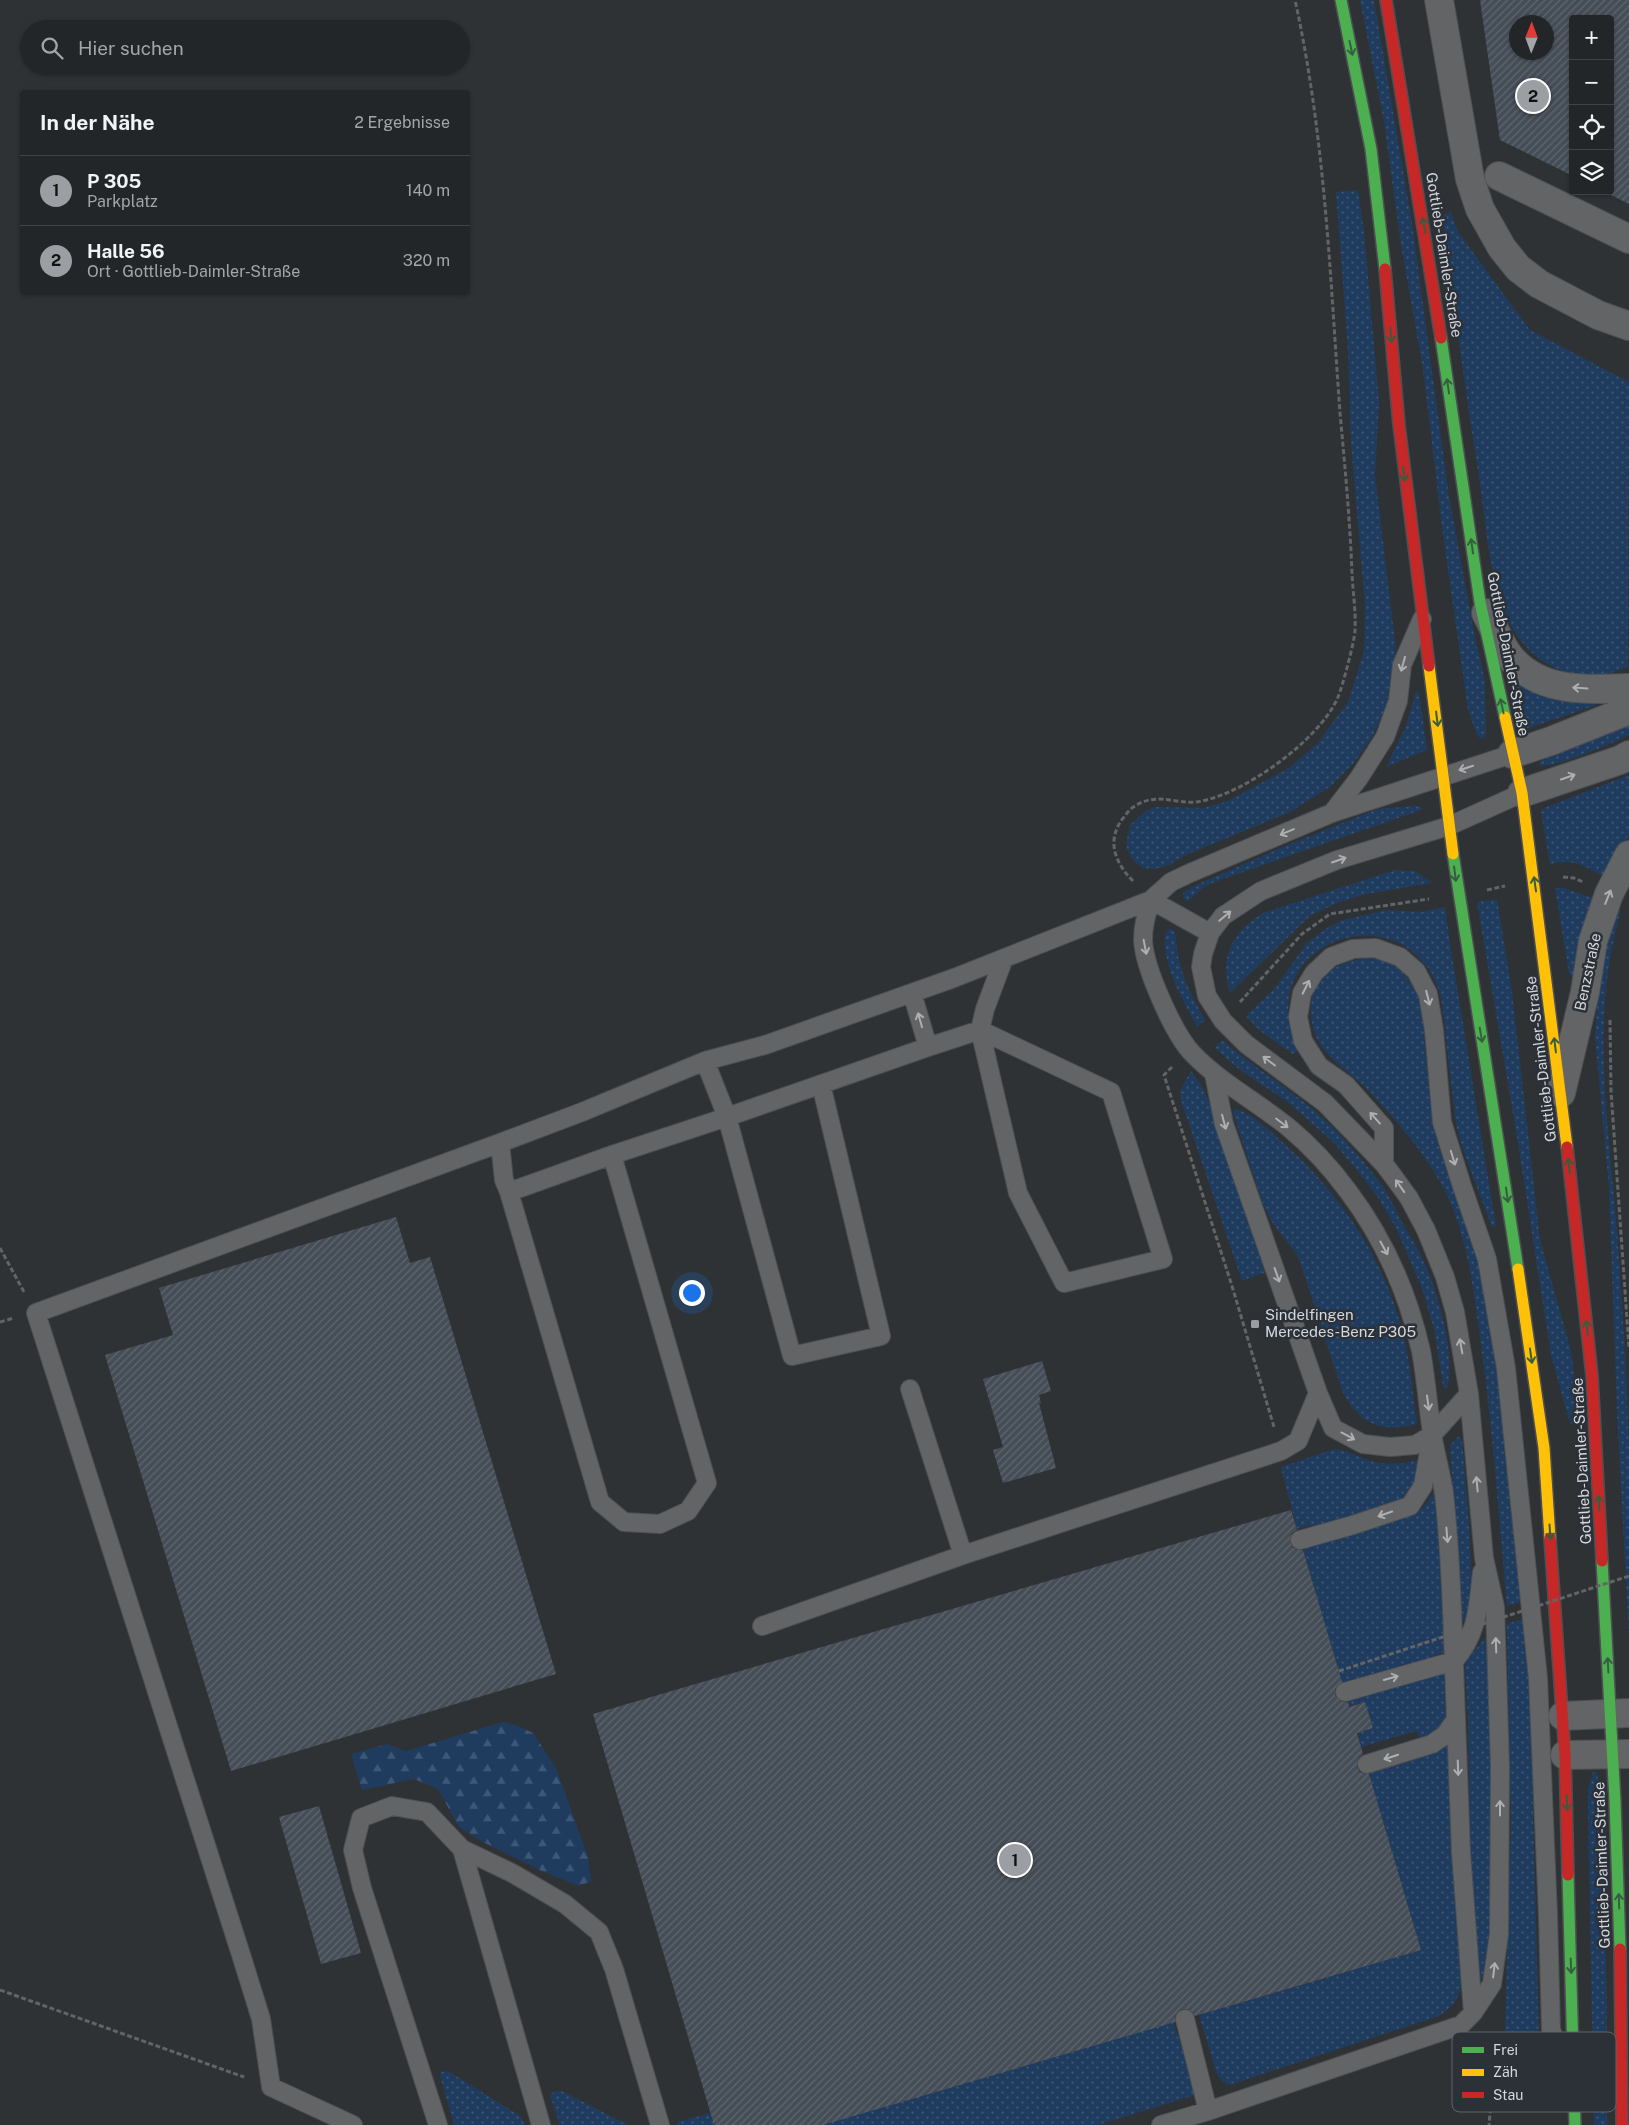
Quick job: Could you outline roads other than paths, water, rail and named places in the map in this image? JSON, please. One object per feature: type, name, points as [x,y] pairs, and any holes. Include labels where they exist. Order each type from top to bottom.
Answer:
[{"type":"main road","points":[[1342,0],[1370,149],[1387,286],[1399,425],[1458,896],[1502,1159],[1544,1448],[1565,1755],[1573,2032]]},
{"type":"main road","name":"Gottlieb-Daimler-Straße","points":[[1386,0],[1430,260],[1480,602],[1522,793],[1561,1093],[1592,1376],[1620,1713],[1622,2125]]},
{"type":"main road","points":[[1575,2112],[1575,2125]]},
{"type":"street","points":[[1439,0],[1470,179],[1480,209],[1502,248],[1518,268],[1539,284],[1598,315],[1629,326]]},
{"type":"street","points":[[1499,176],[1629,239]]},
{"type":"street","points":[[1480,602],[1510,657],[1522,669],[1555,686],[1598,690],[1629,688]]},
{"type":"street","points":[[1512,754],[1551,741],[1629,710]]},
{"type":"street","points":[[1522,793],[1620,760],[1629,755]]},
{"type":"street","name":"Benzstraße","points":[[1561,1093],[1585,992],[1593,941],[1609,894],[1629,855]]},
{"type":"street","points":[[1563,1716],[1620,1713]]},
{"type":"street","points":[[1565,1755],[1621,1754]]},
{"type":"street","points":[[1620,1942],[1629,1913]]},
{"type":"lane","points":[[1332,813],[1359,778],[1386,737],[1398,702],[1402,665],[1422,619]]},
{"type":"lane","points":[[353,2125],[270,2087],[261,2019],[256,2002],[36,1313],[500,1143],[705,1061],[765,1045],[912,993],[1151,900],[1171,882],[1190,872],[1332,813],[1512,754]]},
{"type":"lane","points":[[1161,2125],[1428,2038],[1461,2025],[1474,2013],[1492,1984],[1499,1934],[1500,1766],[1495,1607],[1484,1558],[1469,1394],[1455,1312],[1445,1277],[1422,1222],[1409,1198],[1384,1164],[1325,1103],[1246,1044],[1223,1021],[1207,996],[1201,968],[1203,954],[1210,933],[1223,916],[1261,891],[1337,860],[1449,826],[1522,793]]},
{"type":"lane","points":[[1151,900],[1210,933]]},
{"type":"lane","points":[[1151,900],[1144,921],[1143,943],[1154,980],[1169,1016],[1190,1052],[1214,1074],[1289,1128],[1320,1156],[1348,1191],[1372,1226],[1392,1262],[1407,1300],[1421,1351],[1432,1435],[1443,1490],[1449,1559],[1461,1852],[1474,2013]]},
{"type":"lane","points":[[1384,1164],[1384,1128],[1346,1086],[1319,1066],[1303,1041],[1298,1017],[1302,992],[1314,973],[1331,957],[1353,949],[1375,948],[1400,957],[1416,971],[1428,994],[1434,1030],[1442,1122],[1487,1259],[1506,1368],[1538,1678],[1552,2032]]},
{"type":"lane","points":[[509,1192],[980,1030],[1111,1092],[1163,1258],[1064,1283],[1018,1193],[980,1030],[985,1009],[1004,958]]},
{"type":"lane","points":[[912,993],[928,1047]]},
{"type":"lane","points":[[705,1061],[727,1117],[792,1356],[881,1336],[821,1084]]},
{"type":"lane","points":[[1214,1074],[1224,1124],[1318,1393],[1333,1428],[1363,1444],[1390,1447],[1415,1445],[1432,1435],[1469,1394]]},
{"type":"lane","points":[[500,1143],[504,1180],[600,1502],[624,1522],[660,1524],[688,1511],[707,1482],[612,1155]]},
{"type":"lane","points":[[910,1389],[963,1555]]},
{"type":"lane","points":[[762,1626],[963,1555],[1282,1451],[1298,1441],[1318,1393]]},
{"type":"lane","points":[[1300,1540],[1410,1506],[1423,1486],[1432,1435]]},
{"type":"lane","points":[[1345,1692],[1454,1661],[1466,1648],[1477,1622],[1484,1558]]},
{"type":"lane","points":[[1366,1764],[1432,1744],[1446,1735],[1456,1719]]},
{"type":"lane","points":[[438,2125],[362,1888],[353,1850],[361,1818],[392,1806],[427,1812],[462,1849],[512,1873],[565,1904],[599,1932],[614,1969],[660,2125]]},
{"type":"lane","points":[[462,1849],[541,2125]]},
{"type":"lane","points":[[1185,2019],[1208,2111]]},
{"type":"place","name":"Halle 56","points":[[1533,96]]},
{"type":"place","name":"Sindelfingen Mercedes-Benz P305","points":[[1255,1324]]},
{"type":"place","name":"P 305","points":[[1015,1860]]}]
